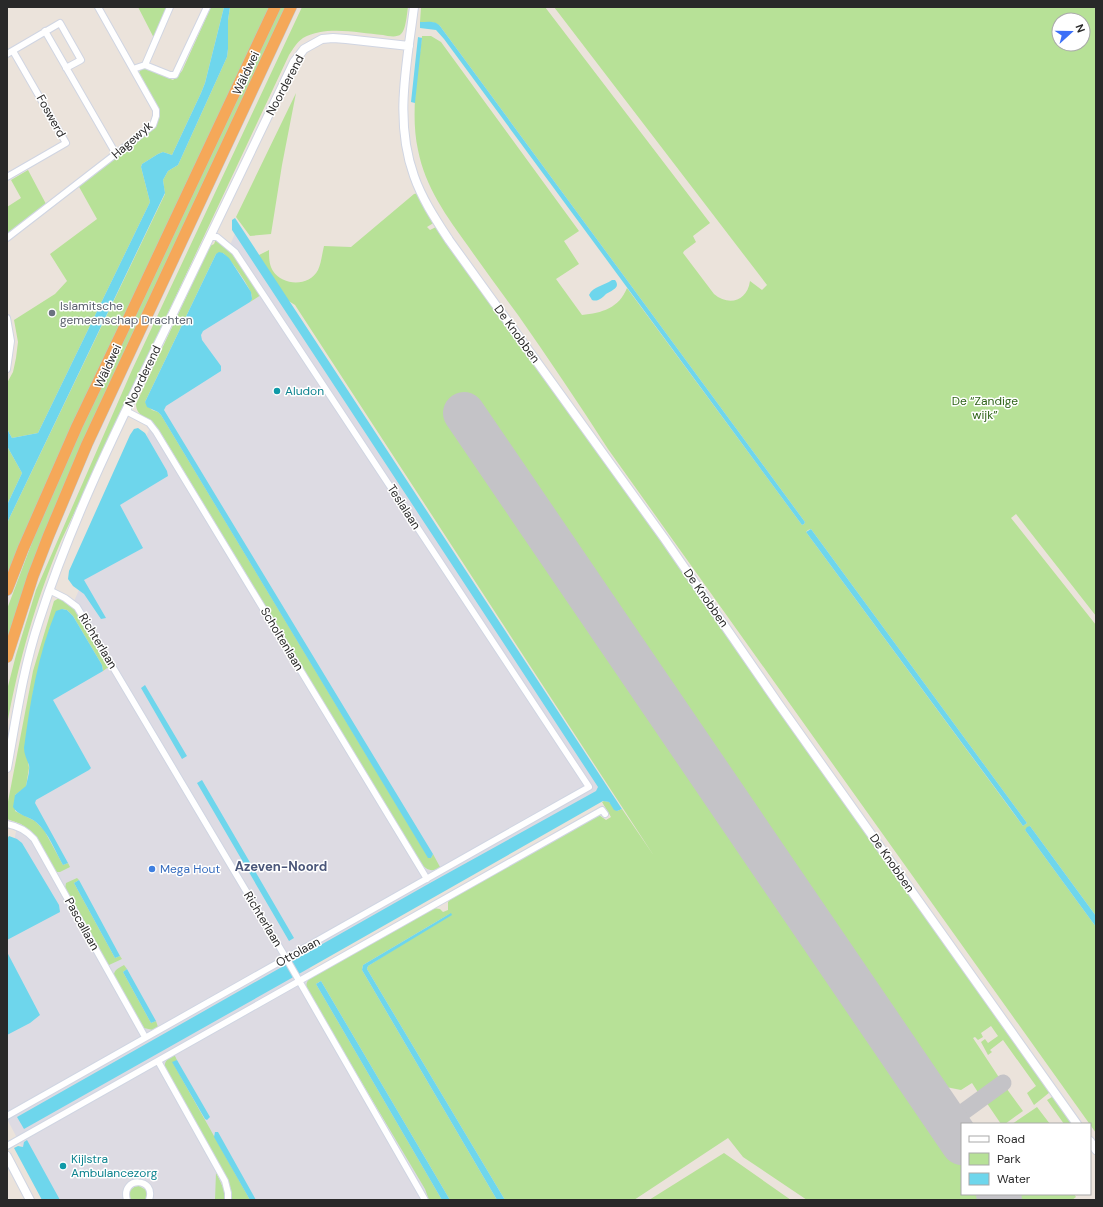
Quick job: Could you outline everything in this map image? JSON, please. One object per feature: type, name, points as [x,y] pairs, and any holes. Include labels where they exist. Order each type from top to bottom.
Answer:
[{"type":"highway","name":"Wâldwei","points":[[7,590],[23,549],[77,426],[275,7]]},
{"type":"highway","name":"Wâldwei","points":[[7,657],[38,563],[64,496],[291,7]]},
{"type":"street","name":"Hagewyk","points":[[7,238],[153,125],[156,110],[98,7]]},
{"type":"street","points":[[145,65],[170,7]]},
{"type":"street","points":[[133,69],[145,65],[170,76],[175,75],[208,7]]},
{"type":"street","points":[[409,46],[414,7]]},
{"type":"street","points":[[7,54],[60,23],[81,60],[66,68]]},
{"type":"street","points":[[45,31],[116,154]]},
{"type":"street","name":"Noorderend","points":[[7,768],[29,655],[50,590],[71,534],[126,411],[294,62],[304,49],[322,39],[333,38],[409,46]]},
{"type":"street","name":"De Knobben","points":[[409,46],[403,104],[404,132],[408,156],[414,177],[432,214],[664,538],[778,703],[1076,1123]]},
{"type":"street","name":"Foswerd","points":[[7,177],[66,143],[13,51]]},
{"type":"street","name":"Teslalaan","points":[[211,237],[217,237],[235,252],[589,787]]},
{"type":"street","points":[[7,318],[10,330],[7,369]]},
{"type":"street","name":"Scholtenlaan","points":[[126,411],[148,423],[156,432],[427,879]]},
{"type":"street","name":"Richterlaan","points":[[50,590],[78,607],[287,959],[425,1200]]},
{"type":"street","name":"Ottolaan","points":[[7,1116],[589,787]]},
{"type":"street","name":"Ottolaan","points":[[7,1146],[158,1061],[298,979],[441,904],[602,810],[605,814]]},
{"type":"street","name":"Pascallaan","points":[[7,824],[27,831],[34,839],[145,1037]]},
{"type":"street","points":[[158,1061],[225,1181],[228,1200]]},
{"type":"street","points":[[7,1156],[30,1200]]},
{"type":"street","points":[[127,1200],[126,1195],[128,1187],[135,1182],[140,1182],[147,1186],[150,1190],[151,1194],[149,1200]]},
{"type":"shaded area","points":[[237,229],[606,793],[306,962],[446,1200],[50,1200],[7,1119],[7,872],[61,631]]},
{"type":"green space","points":[[138,7],[172,7],[156,42]]},
{"type":"green space","points":[[211,7],[224,7],[205,83],[201,93],[172,155],[163,152],[142,164],[141,167],[150,202],[38,433],[12,438],[7,429],[7,383],[13,372],[18,342],[14,320],[55,294],[67,281],[50,254],[97,219],[78,185],[155,124],[158,109],[139,73],[141,68],[150,68],[173,80],[182,71]]},
{"type":"green space","points":[[230,7],[270,7],[7,577],[7,523],[165,194],[163,180],[168,171],[178,165],[227,57],[228,20]]},
{"type":"green space","points":[[280,7],[287,7],[186,223],[7,642],[7,609],[48,500]]},
{"type":"green space","points":[[302,7],[408,7],[403,32],[397,36],[343,31],[322,32],[303,38],[289,55],[61,541],[43,587],[29,632],[7,725],[7,690],[36,590],[132,370]]},
{"type":"green space","name":"De “Zandige wijk”","points":[[421,7],[545,7],[710,223],[693,236],[696,242],[683,253],[714,294],[719,298],[731,301],[741,298],[745,294],[750,281],[762,290],[767,285],[554,7],[1096,7],[1096,616],[1016,514],[1011,518],[1096,625],[1096,916],[1030,826],[1025,830],[1096,927],[1096,1133],[1091,1126],[1091,1123],[1089,1123],[608,449],[541,348],[445,213],[431,189],[421,164],[416,136],[415,107],[422,36],[431,36],[441,42],[579,231],[564,241],[579,264],[556,279],[582,315],[603,311],[615,305],[624,295],[627,288],[802,525],[804,524],[805,522],[440,26],[433,23],[420,22]],"holes":[[[811,529],[1027,823],[1023,826],[806,532],[808,530]]]},
{"type":"green space","points":[[296,93],[282,165],[271,234],[250,236],[236,217]]},
{"type":"green space","points":[[28,170],[46,204],[7,235],[7,207],[21,198],[11,180]]},
{"type":"green space","points":[[419,193],[435,222],[427,227],[430,230],[438,226],[958,959],[1050,1092],[1034,1105],[1027,1093],[1036,1086],[1003,1040],[990,1050],[992,1052],[988,1055],[981,1042],[985,1039],[988,1043],[998,1036],[991,1026],[981,1033],[983,1037],[978,1040],[975,1037],[973,1038],[1002,1082],[981,1097],[972,1083],[961,1090],[941,1086],[475,406],[453,421],[957,1160],[961,1159],[961,1195],[987,1195],[990,1200],[807,1200],[743,1157],[728,1138],[634,1200],[505,1200],[367,969],[368,966],[451,913],[363,965],[362,970],[497,1200],[450,1200],[321,981],[316,984],[442,1200],[429,1200],[425,1189],[307,990],[306,987],[310,978],[433,908],[440,909],[443,912],[448,910],[448,902],[452,897],[599,815],[606,820],[611,817],[602,802],[604,801],[609,802],[617,811],[622,809],[654,856],[295,305],[284,298],[257,256],[269,250],[272,269],[277,276],[289,282],[302,282],[314,276],[318,270],[324,246],[351,247],[414,194]]},
{"type":"green space","points":[[217,237],[235,256],[261,295],[250,302],[252,298],[251,293],[239,272],[223,253],[216,254],[145,402],[152,410],[161,415],[428,857],[431,858],[433,854],[440,867],[437,869],[429,870],[420,862],[159,430],[138,412],[136,404],[210,246],[214,244]]},
{"type":"green space","points":[[7,446],[22,473],[7,505]]},
{"type":"green space","points":[[59,598],[74,607],[110,666],[103,671],[102,665],[73,616],[67,610],[62,609],[50,627],[33,692],[28,761],[29,768],[26,787],[15,795],[15,811],[35,821],[44,830],[63,865],[68,863],[70,867],[60,872],[56,872],[32,832],[21,824],[7,819],[7,807],[33,671],[54,601]]},
{"type":"green space","points":[[77,878],[79,880],[74,883],[115,958],[120,956],[122,959],[109,965],[106,963],[65,889],[66,883]]},
{"type":"green space","points":[[124,965],[127,969],[123,972],[151,1023],[156,1021],[158,1027],[153,1030],[144,1028],[114,977],[115,971]]},
{"type":"green space","points":[[174,1054],[177,1060],[173,1063],[250,1200],[232,1200],[229,1183],[165,1068],[165,1063]]},
{"type":"green space","points":[[1004,1085],[1023,1111],[1006,1123],[1000,1123],[984,1099]]},
{"type":"green space","points":[[1052,1097],[1057,1097],[1075,1123],[1063,1123],[1047,1100]]},
{"type":"green space","points":[[1037,1107],[1049,1123],[1013,1123]]},
{"type":"green space","points":[[724,1153],[791,1200],[649,1200]]},
{"type":"green space","points":[[216,1172],[225,1192],[225,1200],[215,1200]]},
{"type":"green space","points":[[136,1186],[146,1190],[146,1200],[131,1200],[129,1195],[130,1190]]},
{"type":"green space","points":[[1010,1195],[1075,1195],[1076,1197],[1072,1200],[1014,1200]]},
{"type":"water","points":[[224,7],[230,7],[228,20],[227,57],[178,165],[168,171],[163,180],[165,193],[7,523],[7,505],[22,473],[7,446],[7,429],[12,438],[38,433],[150,202],[141,167],[142,164],[163,152],[172,155],[201,93],[205,83]]},
{"type":"water","points":[[420,22],[433,22],[440,26],[805,522],[804,524],[802,525],[444,39],[436,30],[420,28]]},
{"type":"water","points":[[418,37],[422,38],[415,103],[411,102]]},
{"type":"water","points":[[235,218],[622,809],[617,811],[614,810],[609,802],[603,801],[24,1129],[17,1117],[430,883],[596,791],[598,787],[232,230],[232,220]]},
{"type":"water","points":[[219,252],[223,253],[229,258],[251,292],[252,299],[250,302],[203,331],[201,335],[202,340],[221,366],[221,371],[166,406],[164,410],[433,854],[431,858],[428,858],[161,415],[147,407],[145,402],[216,254]]},
{"type":"water","points":[[612,280],[615,280],[617,283],[615,288],[600,299],[592,300],[589,295],[593,290]]},
{"type":"water","points":[[138,428],[145,433],[167,471],[168,476],[120,505],[143,548],[84,580],[106,618],[101,619],[84,594],[73,586],[68,579],[69,571],[130,435],[134,429]]},
{"type":"water","points":[[811,529],[1027,823],[1023,826],[806,532]]},
{"type":"water","points":[[62,609],[67,610],[73,616],[102,665],[103,671],[53,700],[91,768],[36,800],[35,803],[68,863],[63,865],[41,826],[15,810],[13,807],[15,795],[26,786],[29,773],[29,765],[24,748],[32,696],[44,644],[56,611]]},
{"type":"water","points":[[145,685],[187,756],[182,759],[141,688]]},
{"type":"water","points":[[202,780],[294,938],[289,941],[197,783]]},
{"type":"water","points":[[1030,826],[1096,916],[1096,927],[1025,830]]},
{"type":"water","points":[[9,836],[22,843],[59,905],[60,912],[7,940],[7,839]]},
{"type":"water","points":[[79,880],[120,956],[115,958],[74,883]]},
{"type":"water","points":[[451,913],[452,915],[368,966],[367,969],[505,1200],[497,1200],[362,970],[363,965]]},
{"type":"water","points":[[7,952],[40,1015],[30,1023],[7,1035]]},
{"type":"water","points":[[127,969],[156,1021],[151,1023],[123,972]]},
{"type":"water","points":[[321,981],[450,1200],[442,1200],[316,984]]},
{"type":"water","points":[[177,1060],[210,1117],[207,1120],[172,1062]]},
{"type":"water","points":[[215,1132],[218,1132],[256,1200],[250,1200],[214,1137]]},
{"type":"water","points":[[27,1140],[60,1200],[42,1200],[14,1148],[18,1146],[23,1147],[24,1142]]},
{"type":"taxiway","points":[[948,1123],[1003,1083]]},
{"type":"runway","points":[[464,413],[961,1143]]},
{"type":"runway","points":[[998,1195],[1001,1200]]},
{"type":"place","name":"Islamitsche gemeenschap Drachten","points":[[52,313]]},
{"type":"place","name":"Aludon","points":[[277,391]]},
{"type":"place","name":"Mega Hout","points":[[152,869]]},
{"type":"place","name":"Kijlstra Ambulancezorg","points":[[63,1166]]},
{"type":"district","name":"Azeven-Noord","points":[[281,866]]}]
